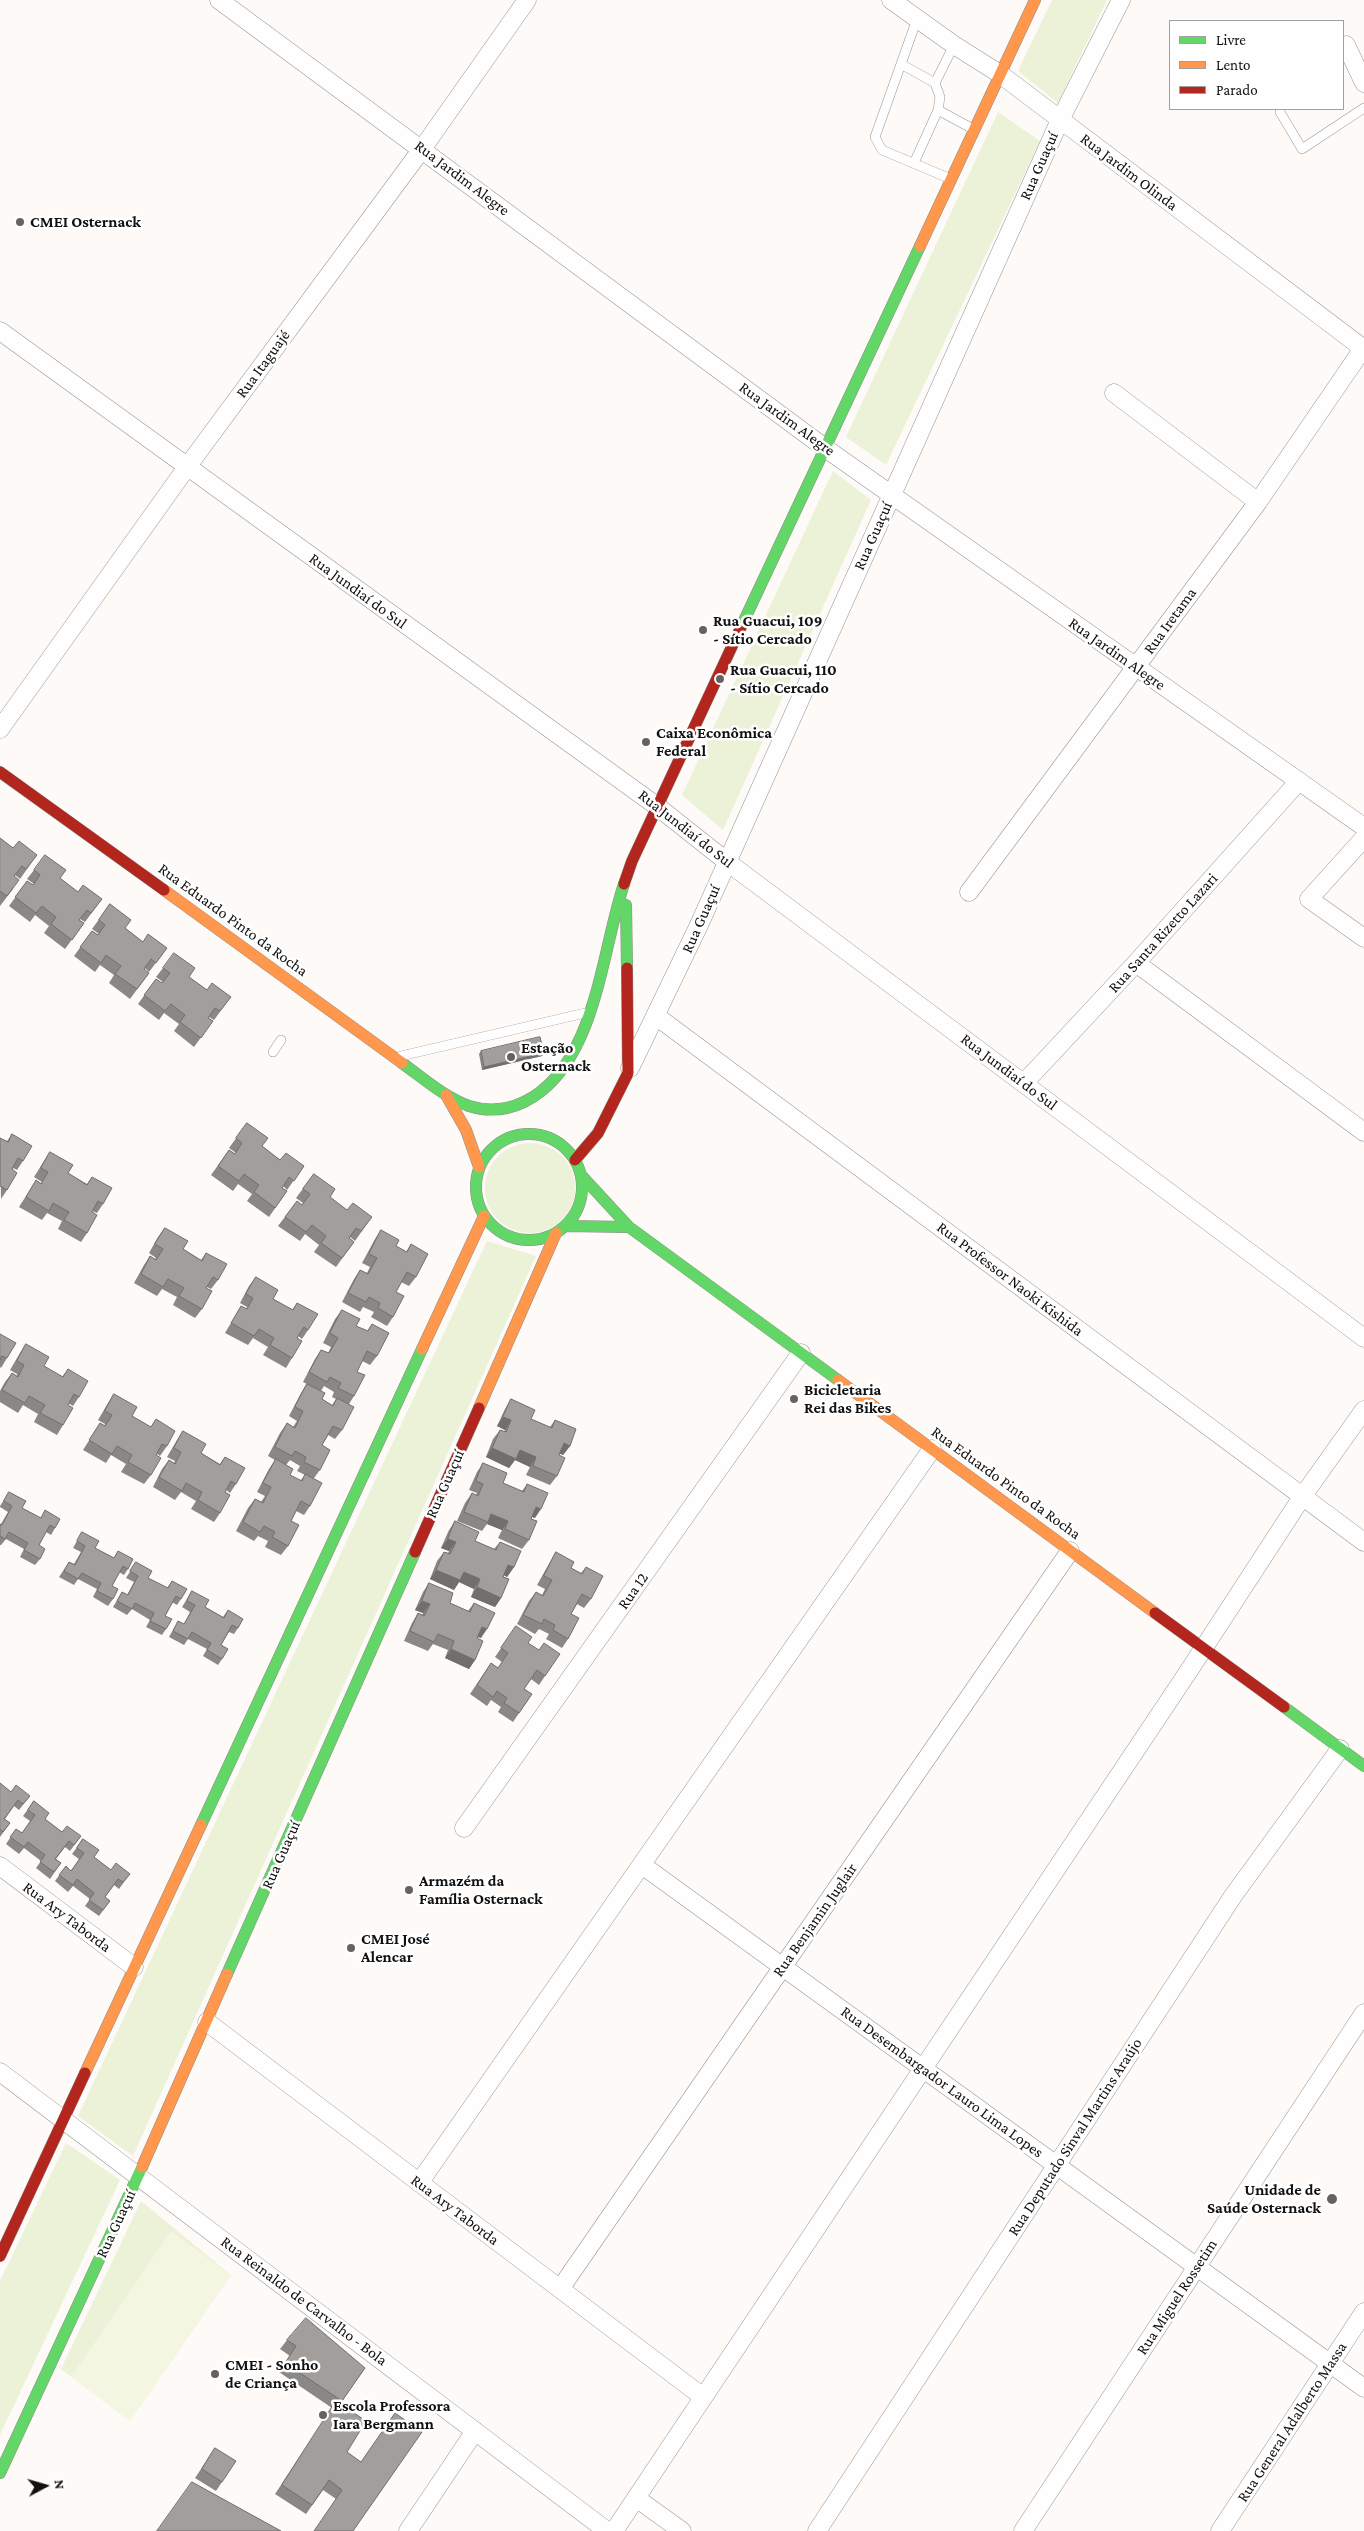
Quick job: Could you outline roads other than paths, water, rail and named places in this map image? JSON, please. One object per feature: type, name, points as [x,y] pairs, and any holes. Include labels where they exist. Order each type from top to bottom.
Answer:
[{"type":"main road","name":"Rua Guaçuí","points":[[541,1099],[576,1048],[590,1012],[626,876],[1035,0]]},
{"type":"main road","name":"Rua Eduardo Pinto da Rocha","points":[[0,772],[446,1095],[520,1134]]},
{"type":"main road","name":"Rua Guaçuí","points":[[575,1160],[598,1133],[628,1073],[626,876]]},
{"type":"main road","points":[[590,1012],[610,1019],[622,1039],[628,1073]]},
{"type":"main road","name":"Rua Eduardo Pinto da Rocha","points":[[446,1095],[461,1117],[472,1141],[479,1167]]},
{"type":"main road","name":"Rua Eduardo Pinto da Rocha","points":[[464,1105],[488,1110],[504,1110],[541,1099]]},
{"type":"main road","points":[[537,1129],[552,1138],[565,1147],[575,1160],[581,1175],[580,1203],[574,1216],[561,1229],[541,1239],[525,1240],[509,1237],[495,1228],[484,1216],[477,1201],[476,1184],[479,1167],[489,1151],[503,1140],[520,1134],[537,1129]]},
{"type":"main road","name":"Rua Eduardo Pinto da Rocha","points":[[581,1175],[629,1227],[1364,1766]]},
{"type":"main road","points":[[0,2256],[484,1216]]},
{"type":"main road","points":[[561,1229],[629,1227]]},
{"type":"main road","name":"Rua Guaçuí","points":[[0,2473],[138,2176],[561,1229]]},
{"type":"street","name":"Rua Jardim Alegre","points":[[219,0],[825,448],[1364,827]]},
{"type":"street","name":"Rua Itaguajé","points":[[0,728],[187,467],[422,149],[527,0]]},
{"type":"street","name":"Rua Jardim Olinda","points":[[891,0],[954,45],[1000,74],[1364,348]]},
{"type":"street","name":"Rua Guaçuí","points":[[628,1073],[656,1016],[1060,120],[1121,0]]},
{"type":"street","points":[[1346,45],[1364,83]]},
{"type":"street","name":"Rua Jundiaí do Sul","points":[[0,331],[658,807],[726,861],[1364,1338]]},
{"type":"street","name":"Rua Iretama","points":[[969,892],[1258,502],[1364,348]]},
{"type":"street","points":[[1114,393],[1258,502]]},
{"type":"street","name":"Rua Santa Rizetto Lazari","points":[[1024,1083],[1136,964],[1299,781]]},
{"type":"street","points":[[1364,838],[1309,899],[1364,938]]},
{"type":"street","points":[[1136,964],[1364,1132]]},
{"type":"street","name":"Rua Professor Naoki Kishida","points":[[656,1016],[1302,1498],[1364,1542]]},
{"type":"street","name":"Rua 12","points":[[464,1828],[801,1353]]},
{"type":"street","points":[[614,2531],[1204,1648],[1302,1498],[1364,1410]]},
{"type":"street","points":[[419,2183],[932,1450]]},
{"type":"street","name":"Rua Benjamin Juglair","points":[[560,2289],[1070,1551]]},
{"type":"street","name":"Rua Deputado Sinval Martins Araújo","points":[[817,2531],[1233,1896],[1340,1749]]},
{"type":"street","name":"Rua Desembargador Lauro Lima Lopes","points":[[642,1864],[1364,2388]]},
{"type":"street","name":"Rua Ary Taborda","points":[[0,1866],[134,1967]]},
{"type":"street","name":"Rua Miguel Rossetim","points":[[1023,2531],[1364,2013]]},
{"type":"street","name":"Rua Ary Taborda","points":[[207,2022],[703,2397]]},
{"type":"street","name":"Rua Reinaldo de Carvalho - Bola","points":[[0,2072],[607,2531]]},
{"type":"street","name":"Rua General Adalberto Massa","points":[[1220,2531],[1364,2312]]},
{"type":"street","points":[[408,2531],[475,2431]]},
{"type":"street","points":[[636,2498],[682,2531]]},
{"type":"lane","points":[[917,19],[875,138],[882,150],[951,179]]},
{"type":"lane","points":[[935,83],[954,45]]},
{"type":"lane","points":[[901,64],[935,83],[940,97],[938,110],[914,163]]},
{"type":"lane","points":[[1280,112],[1302,149],[1364,108]]},
{"type":"lane","points":[[938,110],[974,129]]},
{"type":"lane","points":[[394,1058],[590,1012]]},
{"type":"lane","points":[[272,1052],[281,1040]]},
{"type":"place","name":"CMEI Osternack","points":[[20,222]]},
{"type":"place","name":"Rua Guacui, 109 - Sítio Cercado","points":[[703,630]]},
{"type":"place","name":"Rua Guacui, 110 - Sítio Cercado","points":[[720,679]]},
{"type":"place","name":"Caixa Econômica Federal","points":[[646,742]]},
{"type":"place","name":"Estação Osternack","points":[[511,1057]]},
{"type":"place","name":"Bicicletaria Rei das Bikes","points":[[794,1399]]},
{"type":"place","name":"Armazém da Família Osternack","points":[[409,1890]]},
{"type":"place","name":"CMEI José Alencar","points":[[351,1948]]},
{"type":"place","name":"Unidade de Saúde Osternack","points":[[1332,2199]]},
{"type":"place","name":"CMEI - Sonho de Criança","points":[[215,2374]]},
{"type":"place","name":"Escola Professora Iara Bergmann","points":[[323,2415]]}]
